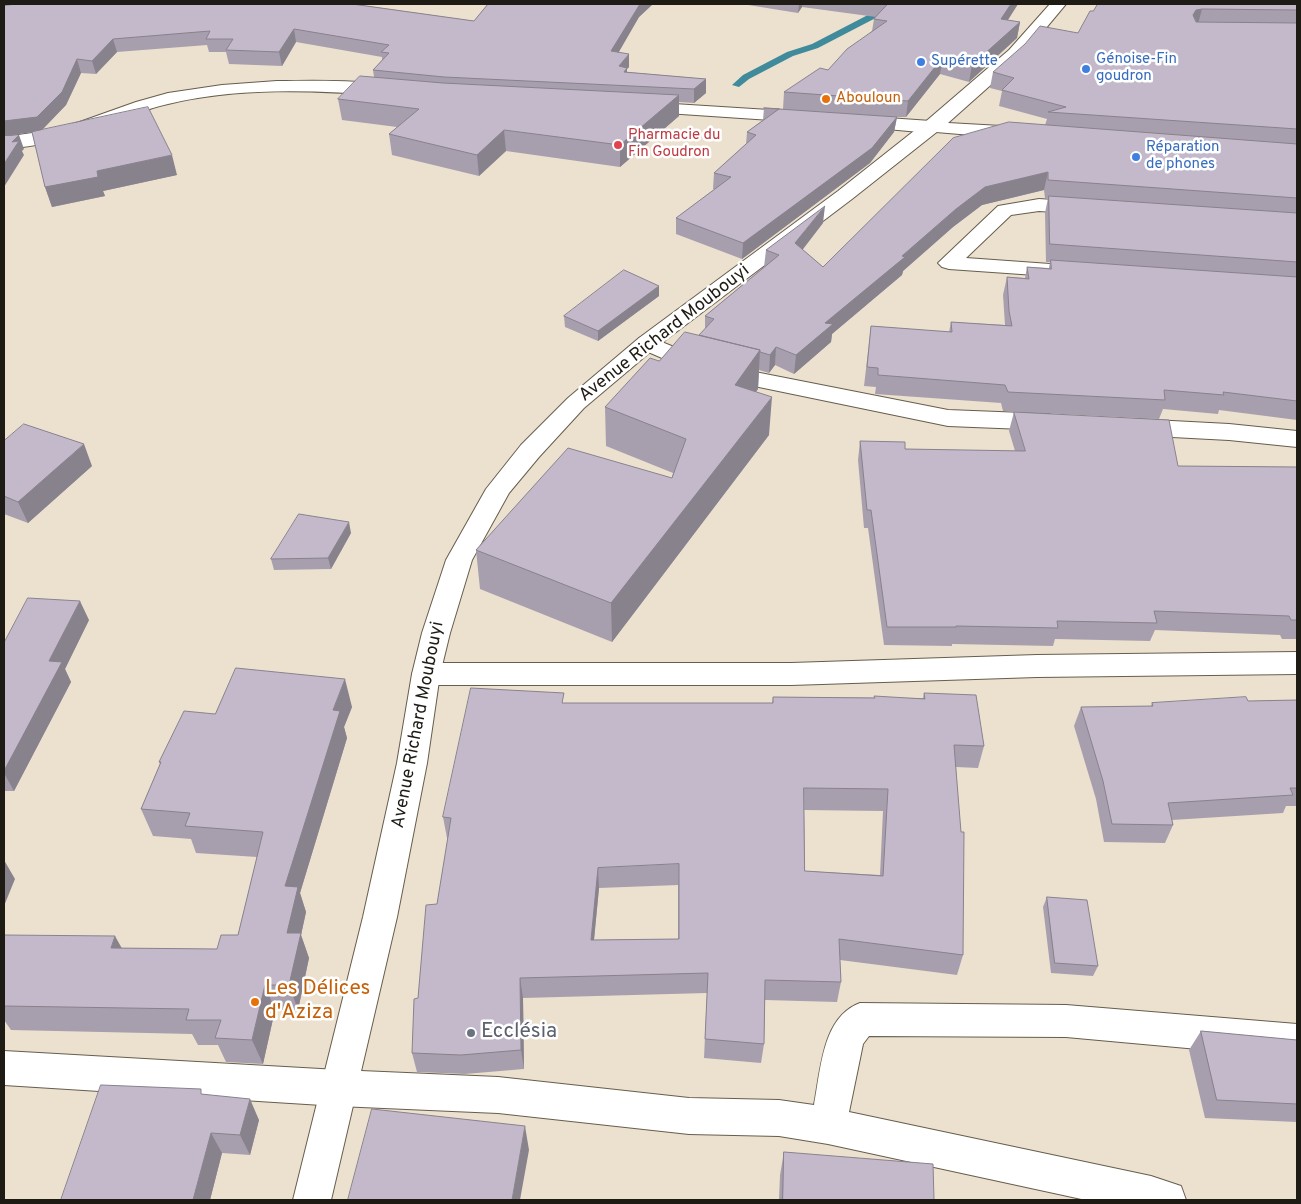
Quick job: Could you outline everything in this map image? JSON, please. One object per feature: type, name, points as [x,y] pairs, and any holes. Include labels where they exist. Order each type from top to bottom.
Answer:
[{"type":"street","name":"Avenue Richard Moubouyi","points":[[312,1200],[380,917],[412,763],[426,674],[436,633],[459,560],[499,490],[530,451],[576,403],[647,343],[845,195],[930,127],[1002,67],[1045,22],[1058,4]]},
{"type":"street","points":[[4,143],[37,140],[68,133],[144,104],[167,98],[217,91],[283,86],[324,86],[406,93]]},
{"type":"street","points":[[623,106],[816,118]]},
{"type":"street","points":[[844,121],[1038,134]]},
{"type":"street","points":[[1088,273],[949,263],[1005,210],[1038,205],[1106,210]]},
{"type":"street","points":[[647,343],[693,363],[754,379],[948,418],[1073,423]]},
{"type":"street","points":[[1112,426],[1229,432],[1297,439]]},
{"type":"street","points":[[426,674],[791,674],[1037,666],[1297,663]]},
{"type":"street","points":[[828,1126],[846,1037],[860,1019],[1066,1020],[1297,1041]]},
{"type":"street","points":[[4,1068],[338,1088],[498,1094],[689,1116],[779,1118],[828,1126],[1167,1200]]},
{"type":"building","points":[[16,4],[352,4],[474,21],[488,4],[640,4],[611,51],[629,54],[619,66],[627,68],[624,72],[706,79],[694,89],[444,77],[373,70],[389,53],[381,52],[389,45],[294,29],[279,52],[226,50],[233,39],[206,39],[210,31],[113,39],[92,61],[77,59],[62,92],[37,117],[4,121],[4,6]]},
{"type":"building","points":[[888,4],[1011,4],[1001,19],[1020,22],[972,65],[943,57],[908,101],[784,92],[820,68],[828,70],[847,49],[887,21],[874,19]]},
{"type":"building","points":[[1098,4],[1297,4],[1297,10],[1202,9],[1196,10],[1193,15],[1196,22],[1297,23],[1297,129],[1048,112],[1066,107],[1002,90],[1014,78],[993,72],[1025,44],[1040,26],[1078,33],[1090,11],[1093,11]]},
{"type":"building","points":[[360,76],[443,83],[679,95],[620,145],[504,130],[477,155],[389,134],[419,109],[338,99]]},
{"type":"building","points":[[148,107],[172,155],[97,171],[98,177],[45,187],[32,132]]},
{"type":"building","points":[[779,109],[897,117],[872,148],[743,243],[676,218],[731,177],[714,173],[756,135],[747,132]]},
{"type":"building","points":[[1009,122],[1297,144],[1297,198],[1048,180],[1048,172],[985,187],[956,209],[902,256],[905,257],[825,323],[833,324],[796,355],[776,347],[770,355],[760,352],[760,350],[699,335],[714,319],[705,316],[779,255],[766,250],[825,206],[795,243],[823,267],[953,138]]},
{"type":"building","points":[[19,135],[12,142],[19,141],[4,164],[4,136]]},
{"type":"building","points":[[1049,196],[1297,213],[1297,262],[1050,244]]},
{"type":"building","points":[[1051,260],[1297,277],[1297,401],[1223,392],[1224,395],[1164,390],[1165,400],[1008,392],[1005,385],[878,375],[878,368],[867,367],[871,326],[952,332],[951,322],[1012,326],[1007,277],[1029,279],[1027,267],[1051,269]]},
{"type":"building","points":[[624,270],[659,286],[598,331],[564,316]]},
{"type":"building","points":[[685,332],[760,350],[735,385],[772,397],[611,603],[476,550],[568,448],[672,478],[686,439],[605,407],[650,358],[659,361]]},
{"type":"building","points":[[1014,412],[1169,420],[1178,466],[1297,467],[1297,620],[1291,620],[1289,616],[1154,611],[1157,623],[1057,621],[1058,628],[887,627],[871,510],[867,510],[860,441],[905,442],[905,449],[1025,451]]},
{"type":"building","points":[[24,424],[84,444],[18,502],[4,496],[4,441]]},
{"type":"building","points":[[299,514],[349,522],[328,558],[271,559]]},
{"type":"building","points":[[28,598],[80,601],[49,661],[62,662],[4,771],[4,643]]},
{"type":"building","points":[[236,668],[345,679],[333,710],[340,711],[285,886],[298,887],[287,933],[301,933],[289,985],[265,985],[252,1040],[215,1038],[221,1020],[186,1020],[189,1009],[4,1006],[4,935],[115,936],[111,948],[217,949],[221,935],[238,935],[263,832],[185,826],[190,813],[141,809],[161,762],[159,762],[184,711],[215,714]]},
{"type":"building","points":[[471,688],[564,693],[562,703],[773,703],[773,697],[875,698],[874,696],[925,699],[924,693],[976,695],[984,746],[954,745],[961,832],[964,832],[963,955],[839,939],[841,982],[765,980],[764,1044],[705,1039],[708,973],[520,978],[521,1050],[461,1055],[412,1053],[414,999],[418,998],[426,905],[437,904],[451,818],[443,817]],"holes":[[[804,788],[888,789],[883,876],[805,871]],[[679,864],[679,939],[591,940],[598,868]]]},
{"type":"building","points":[[1246,697],[1248,701],[1297,700],[1297,788],[1290,788],[1293,795],[1168,803],[1173,825],[1112,824],[1103,781],[1081,707],[1153,706],[1152,703]]},
{"type":"building","points":[[1047,897],[1087,900],[1098,966],[1055,963]]},
{"type":"building","points":[[1201,1031],[1297,1040],[1297,1104],[1217,1100]]},
{"type":"building","points":[[101,1085],[201,1089],[201,1094],[250,1099],[240,1135],[211,1133],[193,1200],[61,1200]]},
{"type":"building","points":[[372,1109],[525,1126],[512,1200],[348,1200]]},
{"type":"building","points":[[784,1152],[933,1164],[934,1200],[783,1200]]},
{"type":"waterway","points":[[736,85],[746,77],[790,54],[815,46],[890,7],[892,4]]},
{"type":"place","name":"Supérette","points":[[921,62]]},
{"type":"place","name":"Génoise-Fin goudron","points":[[1086,69]]},
{"type":"place","name":"Abouloun","points":[[826,99]]},
{"type":"place","name":"Pharmacie du Fin Goudron","points":[[618,145]]},
{"type":"place","name":"Réparation de phones","points":[[1136,157]]},
{"type":"place","name":"Les Délices d'Aziza","points":[[255,1002]]},
{"type":"place","name":"Ecclésia","points":[[471,1033]]}]
